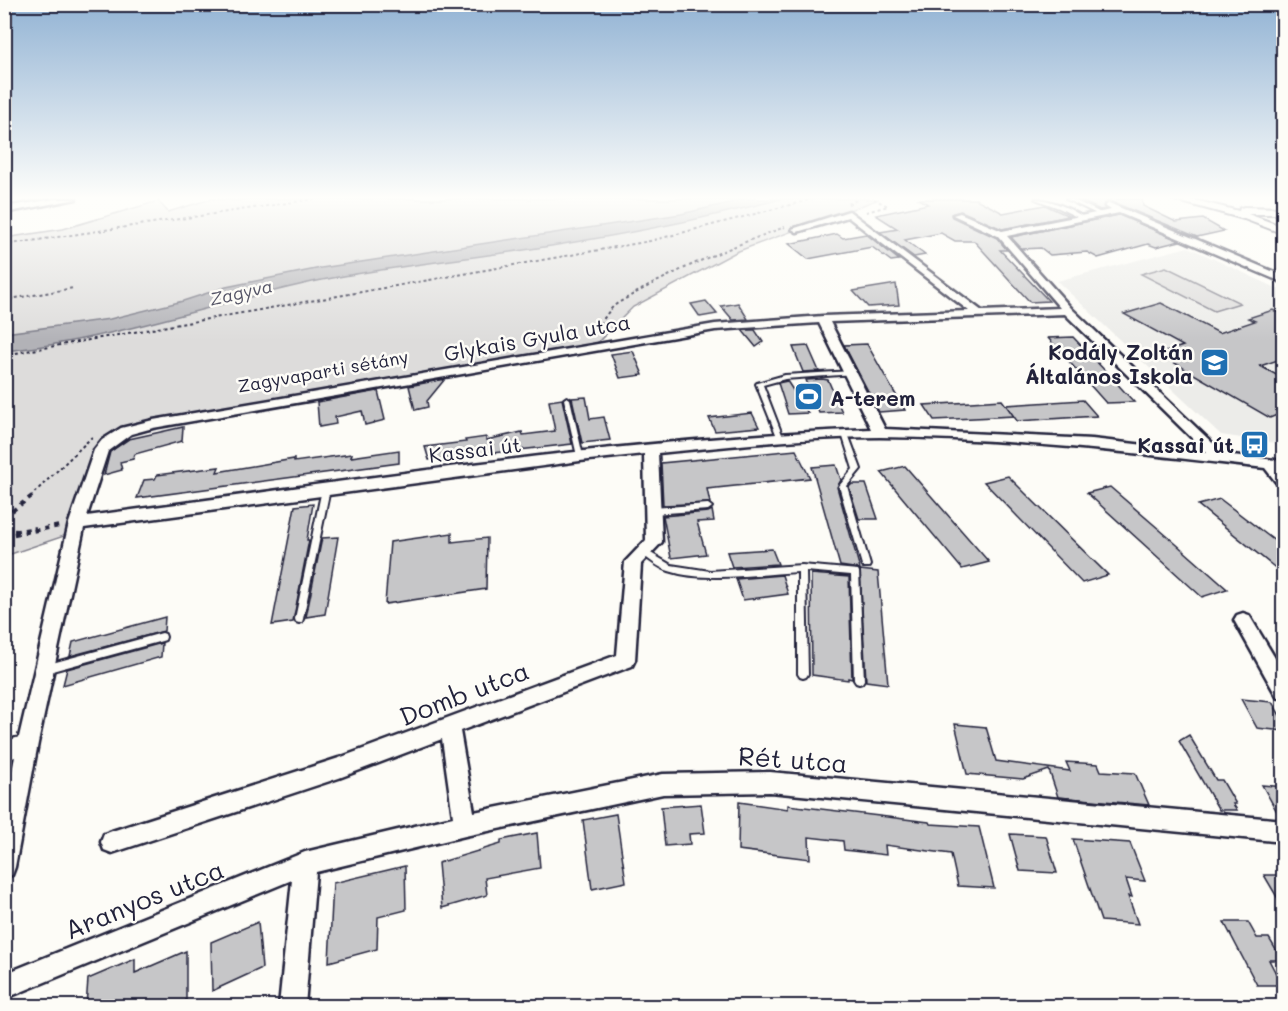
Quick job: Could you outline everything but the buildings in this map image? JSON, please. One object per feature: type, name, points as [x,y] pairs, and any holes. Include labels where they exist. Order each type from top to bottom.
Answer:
[{"type":"street","points":[[899,246],[980,314]]},
{"type":"street","points":[[1012,246],[1068,311],[1219,457]]},
{"type":"street","points":[[1204,246],[1284,280]]},
{"type":"street","name":"Glykais Gyula utca","points":[[4,867],[28,742],[77,523],[101,450],[115,436],[126,430],[715,327],[823,320],[1068,311]]},
{"type":"street","points":[[823,320],[852,373],[880,433]]},
{"type":"street","name":"Kassai út","points":[[77,523],[580,456],[780,437],[845,434],[880,433],[1092,442],[1276,465],[1284,482]]},
{"type":"street","name":"Domb utca","points":[[111,842],[339,768],[626,660],[633,562],[654,542],[651,449]]},
{"type":"street","points":[[1243,620],[1284,691]]},
{"type":"street","points":[[450,728],[465,825]]},
{"type":"street","points":[[4,752],[28,742]]},
{"type":"street","name":"Rét utca","points":[[305,863],[465,825],[663,784],[715,782],[770,782],[1284,831]]},
{"type":"street","points":[[292,1006],[305,863]]},
{"type":"street","name":"Aranyos utca","points":[[4,987],[305,863]]},
{"type":"lane","points":[[780,437],[759,384],[785,377],[852,373]]},
{"type":"lane","points":[[567,399],[580,456]]},
{"type":"lane","points":[[845,434],[856,470],[843,486],[867,564]]},
{"type":"lane","points":[[299,619],[326,489]]},
{"type":"lane","points":[[652,511],[708,507]]},
{"type":"lane","points":[[644,552],[669,568],[690,573],[710,574],[802,568],[855,572],[860,680]]},
{"type":"lane","points":[[802,568],[803,674]]},
{"type":"lane","points":[[44,669],[162,637]]},
{"type":"path","points":[[4,356],[621,246]]},
{"type":"path","points":[[579,339],[595,332],[615,305],[732,246]]},
{"type":"path","points":[[4,300],[74,288]]},
{"type":"path","points":[[4,517],[36,493],[95,435]]},
{"type":"path","points":[[4,530],[18,531],[77,523]]},
{"type":"path","points":[[4,536],[77,523]]},
{"type":"shaded area","points":[[5,246],[752,246],[736,252],[633,307],[596,344],[532,360],[157,425],[127,434],[102,455],[82,530],[5,556]]},
{"type":"shaded area","name":"Kodály Zoltán Általános Iskola","points":[[1188,247],[1283,291],[1283,444],[1221,435],[1057,281]]},
{"type":"shaded area","points":[[1166,267],[1240,303],[1214,311],[1141,274]]},
{"type":"water","name":"Zagyva","points":[[466,246],[546,246],[322,280],[125,330],[45,346],[5,351],[5,333],[110,319],[183,301],[226,287],[321,268]]},
{"type":"place","name":"Kodály Zoltán Általános Iskola","points":[[1214,363]]},
{"type":"place","name":"A-terem","points":[[809,397]]},
{"type":"place","name":"Kassai út","points":[[1255,444]]}]
